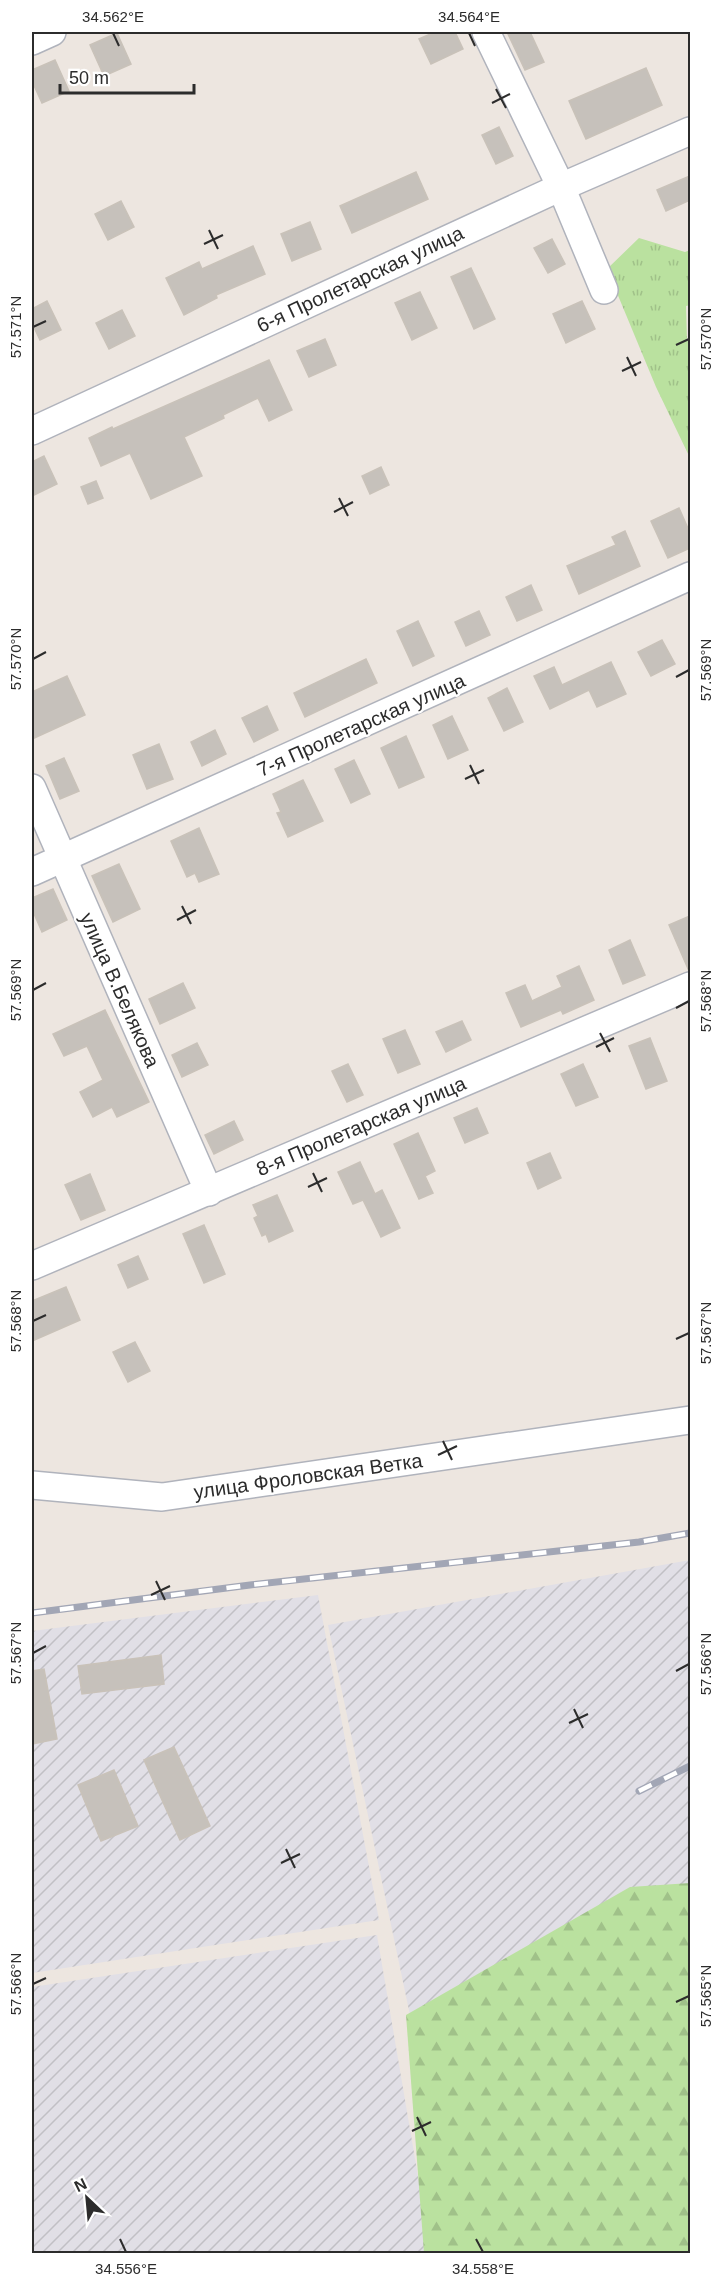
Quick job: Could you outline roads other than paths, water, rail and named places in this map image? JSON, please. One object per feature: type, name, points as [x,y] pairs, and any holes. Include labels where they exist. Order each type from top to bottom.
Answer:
[{"type":"street","points":[[32,41],[52,32]]},
{"type":"street","points":[[486,32],[561,187],[604,290]]},
{"type":"street","name":"6-я Пролетарская улица","points":[[32,430],[561,187],[690,131]]},
{"type":"street","name":"7-я Пролетарская улица","points":[[32,872],[690,576]]},
{"type":"street","name":"улица В.Белякова","points":[[32,789],[208,1192]]},
{"type":"street","name":"8-я Пролетарская улица","points":[[32,1266],[690,986]]},
{"type":"street","name":"улица Фроловская Ветка","points":[[32,1485],[162,1497],[690,1420]]},
{"type":"railway","points":[[32,1613],[250,1585],[639,1542],[690,1533]]},
{"type":"railway","points":[[639,1791],[690,1766]]}]
